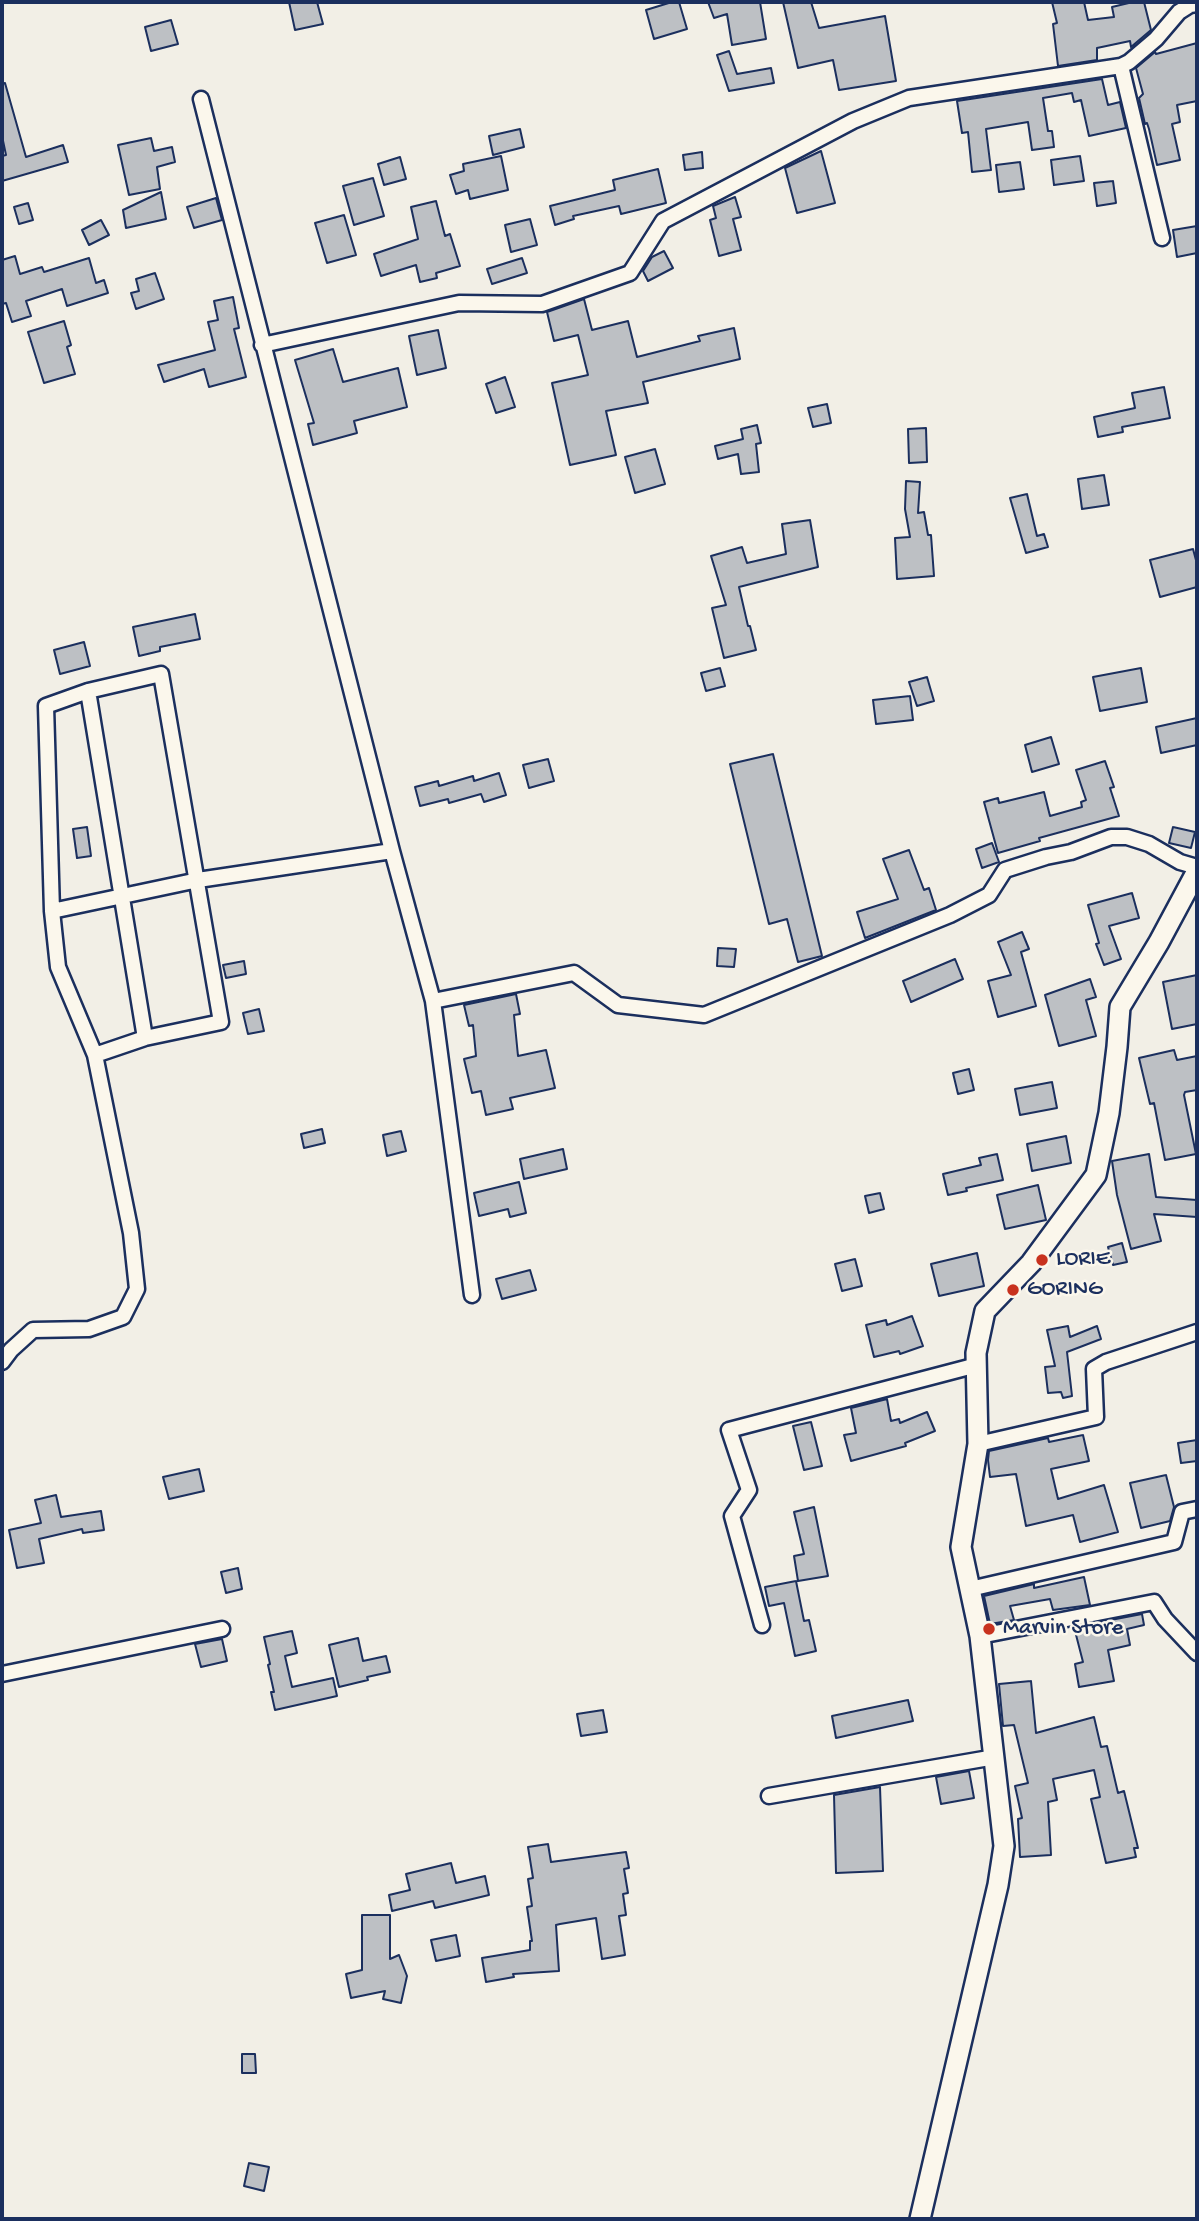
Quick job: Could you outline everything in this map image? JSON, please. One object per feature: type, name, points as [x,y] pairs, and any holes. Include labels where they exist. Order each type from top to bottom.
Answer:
[{"type":"street","points":[[262,345],[459,303],[542,304],[630,273],[663,221],[853,121],[909,98],[1121,66],[1156,39],[1179,12],[1197,4]]},
{"type":"street","points":[[1121,66],[1162,239]]},
{"type":"street","points":[[201,99],[392,852],[433,1001],[471,1295]]},
{"type":"street","points":[[2,1362],[33,1330],[89,1329],[124,1317],[137,1289],[131,1233],[95,1055],[58,967],[52,911],[46,706],[88,691],[161,674],[221,1022],[145,1038],[95,1055]]},
{"type":"street","points":[[88,691],[145,1038]]},
{"type":"street","points":[[433,1001],[574,973],[618,1005],[704,1015],[950,915],[989,895],[1005,870],[1046,857],[1126,836],[1149,844],[1197,869],[1159,942],[1120,1007],[1118,1047],[1109,1113],[1096,1175],[1031,1263],[985,1311],[976,1353],[978,1444],[961,1547],[981,1636],[1004,1846],[998,1885],[920,2219]]},
{"type":"street","points":[[52,911],[198,880],[392,852]]},
{"type":"street","points":[[978,1444],[1096,1417],[1094,1370],[1106,1362],[1197,1332]]},
{"type":"street","points":[[762,1625],[732,1516],[749,1490],[729,1430],[977,1365]]},
{"type":"street","points":[[970,1590],[1174,1542],[1182,1512],[1197,1509]]},
{"type":"street","points":[[981,1636],[1154,1602],[1165,1619],[1197,1653]]},
{"type":"street","points":[[2,1674],[222,1629]]},
{"type":"street","points":[[769,1796],[995,1758]]},
{"type":"building","points":[[289,2],[317,2],[323,24],[295,30]]},
{"type":"building","points":[[679,2],[687,29],[654,39],[646,10]]},
{"type":"building","points":[[708,2],[760,2],[766,39],[732,45],[727,14],[714,18]]},
{"type":"building","points":[[783,2],[811,2],[819,28],[885,16],[896,81],[839,90],[833,60],[798,68]]},
{"type":"building","points":[[1052,2],[1084,2],[1088,20],[1114,17],[1112,7],[1144,2],[1151,30],[1131,47],[1130,41],[1097,48],[1097,60],[1058,66],[1053,24],[1057,23]]},
{"type":"building","points":[[171,20],[178,44],[151,51],[145,27]]},
{"type":"building","points":[[1197,43],[1197,101],[1177,105],[1180,122],[1172,124],[1180,160],[1157,165],[1139,98],[1143,94],[1136,68],[1155,52],[1156,54]]},
{"type":"building","points":[[729,51],[737,74],[771,68],[774,83],[729,91],[717,55]]},
{"type":"building","points":[[1102,79],[1108,105],[1120,102],[1126,128],[1089,136],[1081,100],[1074,102],[1072,93],[1043,98],[1048,131],[1052,131],[1054,147],[1032,150],[1028,122],[986,129],[991,170],[972,172],[968,132],[962,133],[957,101]]},
{"type":"building","points":[[5,83],[26,157],[63,145],[68,162],[2,181],[2,156],[6,155],[2,136],[2,84]]},
{"type":"building","points":[[520,129],[524,147],[493,155],[489,136]]},
{"type":"building","points":[[151,138],[154,151],[172,147],[175,162],[157,167],[160,189],[129,195],[118,145]]},
{"type":"building","points":[[821,151],[835,203],[797,213],[785,168]]},
{"type":"building","points":[[702,152],[703,168],[685,170],[683,155]]},
{"type":"building","points":[[501,156],[508,190],[470,199],[468,190],[456,194],[450,175],[464,171],[463,164]]},
{"type":"building","points":[[1080,156],[1084,181],[1054,185],[1051,160]]},
{"type":"building","points":[[400,157],[406,179],[384,185],[378,164]]},
{"type":"building","points":[[1020,162],[1024,189],[999,192],[996,165]]},
{"type":"building","points":[[658,169],[666,203],[621,214],[619,206],[573,216],[574,219],[555,225],[550,206],[615,190],[613,180]]},
{"type":"building","points":[[373,178],[384,216],[354,225],[343,186]]},
{"type":"building","points":[[1113,181],[1116,203],[1097,206],[1094,183]]},
{"type":"building","points":[[161,192],[166,219],[126,228],[123,210]]},
{"type":"building","points":[[735,197],[741,217],[733,219],[741,250],[719,256],[710,220],[716,218],[713,206]]},
{"type":"building","points":[[216,198],[222,220],[194,228],[187,207]]},
{"type":"building","points":[[436,201],[445,236],[450,234],[460,266],[436,273],[437,278],[420,282],[416,265],[381,276],[374,254],[418,239],[411,207]]},
{"type":"building","points":[[28,203],[33,220],[19,224],[14,207]]},
{"type":"building","points":[[344,215],[356,255],[327,263],[315,223]]},
{"type":"building","points":[[530,219],[537,245],[511,252],[505,225]]},
{"type":"building","points":[[101,220],[109,235],[89,245],[82,230]]},
{"type":"building","points":[[1197,226],[1197,253],[1177,257],[1173,230]]},
{"type":"building","points":[[664,251],[673,268],[648,281],[643,271],[652,257]]},
{"type":"building","points":[[15,256],[20,274],[42,267],[44,272],[89,258],[96,283],[104,280],[108,293],[67,306],[62,289],[26,301],[31,316],[12,322],[6,303],[2,304],[2,260]]},
{"type":"building","points":[[522,258],[527,273],[492,284],[487,269]]},
{"type":"building","points":[[155,273],[164,299],[136,309],[131,293],[139,291],[136,279]]},
{"type":"building","points":[[233,297],[239,328],[234,329],[246,377],[209,387],[204,369],[164,382],[158,365],[215,350],[208,322],[218,320],[214,301]]},
{"type":"building","points":[[584,299],[592,330],[628,321],[637,357],[700,341],[698,336],[734,328],[740,359],[643,382],[648,403],[606,411],[616,455],[570,465],[552,383],[588,375],[578,335],[554,341],[547,312]]},
{"type":"building","points":[[64,321],[71,345],[67,347],[75,374],[44,383],[28,332]]},
{"type":"building","points":[[438,330],[446,368],[417,375],[409,336]]},
{"type":"building","points":[[333,349],[343,382],[398,368],[407,407],[354,421],[357,433],[313,445],[308,424],[314,423],[295,360]]},
{"type":"building","points":[[505,377],[515,407],[496,413],[486,384]]},
{"type":"building","points":[[1164,387],[1170,418],[1122,427],[1123,432],[1098,437],[1094,417],[1135,408],[1132,393]]},
{"type":"building","points":[[827,404],[831,423],[813,427],[808,408]]},
{"type":"building","points":[[757,425],[761,443],[756,444],[759,472],[741,474],[738,454],[718,459],[715,446],[743,439],[741,429]]},
{"type":"building","points":[[926,428],[927,462],[909,463],[908,429]]},
{"type":"building","points":[[655,449],[665,484],[635,493],[625,457]]},
{"type":"building","points":[[1104,475],[1109,505],[1082,509],[1078,479]]},
{"type":"building","points":[[906,481],[920,482],[918,513],[924,512],[928,535],[931,535],[934,576],[897,579],[895,538],[910,537],[905,509]]},
{"type":"building","points":[[1027,494],[1037,536],[1044,534],[1048,547],[1026,553],[1010,498]]},
{"type":"building","points":[[810,520],[818,567],[739,587],[756,650],[724,658],[712,608],[726,605],[711,556],[742,547],[747,563],[786,554],[782,524]]},
{"type":"building","points":[[1193,549],[1197,564],[1197,587],[1160,597],[1150,560]]},
{"type":"building","points":[[195,614],[200,639],[160,647],[160,651],[139,656],[133,627]]},
{"type":"building","points":[[84,642],[90,666],[60,674],[54,650]]},
{"type":"building","points":[[720,668],[725,686],[706,691],[701,673]]},
{"type":"building","points":[[1141,668],[1147,702],[1100,711],[1093,677]]},
{"type":"building","points":[[927,677],[934,701],[917,706],[909,682]]},
{"type":"building","points":[[910,696],[913,720],[876,724],[873,700]]},
{"type":"building","points":[[1197,718],[1197,745],[1161,753],[1156,727]]},
{"type":"building","points":[[1051,737],[1059,764],[1032,772],[1025,745]]},
{"type":"building","points":[[773,754],[822,956],[798,962],[787,919],[769,924],[730,764]]},
{"type":"building","points":[[548,759],[554,781],[529,788],[523,765]]},
{"type":"building","points":[[1105,761],[1114,787],[1110,788],[1119,816],[1039,838],[1040,841],[998,853],[984,802],[998,798],[999,803],[1044,792],[1050,816],[1082,807],[1081,802],[1086,800],[1076,770]]},
{"type":"building","points":[[499,773],[506,795],[484,802],[481,794],[449,803],[448,799],[420,806],[415,787],[438,781],[439,786],[473,776],[474,781]]},
{"type":"building","points":[[87,827],[91,856],[77,858],[73,829]]},
{"type":"building","points":[[1173,827],[1195,832],[1191,848],[1169,843]]},
{"type":"building","points":[[992,843],[999,862],[982,868],[976,849]]},
{"type":"building","points":[[909,850],[924,890],[929,888],[936,910],[865,938],[857,912],[898,899],[883,859]]},
{"type":"building","points":[[1132,893],[1139,918],[1109,926],[1121,959],[1104,965],[1096,944],[1099,943],[1088,905]]},
{"type":"building","points":[[1022,932],[1029,949],[1021,952],[1036,1006],[998,1017],[988,981],[1011,975],[998,942]]},
{"type":"building","points":[[718,948],[736,949],[734,967],[717,966]]},
{"type":"building","points":[[955,959],[963,979],[911,1002],[903,981]]},
{"type":"building","points":[[244,961],[246,974],[226,978],[223,965]]},
{"type":"building","points":[[1197,975],[1197,1024],[1172,1029],[1163,982]]},
{"type":"building","points":[[1090,979],[1096,997],[1086,1000],[1096,1036],[1059,1046],[1045,995]]},
{"type":"building","points":[[516,994],[520,1014],[514,1015],[518,1056],[546,1050],[555,1088],[510,1098],[513,1109],[486,1115],[481,1091],[472,1093],[464,1059],[476,1056],[473,1025],[469,1026],[464,1005]]},
{"type":"building","points":[[259,1009],[264,1031],[248,1034],[243,1013]]},
{"type":"building","points":[[1174,1050],[1177,1060],[1197,1056],[1197,1090],[1185,1092],[1184,1095],[1196,1154],[1165,1160],[1154,1103],[1150,1104],[1139,1058]]},
{"type":"building","points":[[969,1069],[974,1090],[958,1094],[953,1073]]},
{"type":"building","points":[[1052,1082],[1057,1108],[1020,1115],[1015,1089]]},
{"type":"building","points":[[322,1129],[325,1143],[304,1148],[301,1134]]},
{"type":"building","points":[[401,1131],[406,1151],[387,1156],[383,1135]]},
{"type":"building","points":[[1066,1136],[1071,1163],[1032,1171],[1027,1144]]},
{"type":"building","points":[[563,1149],[567,1169],[524,1179],[520,1159]]},
{"type":"building","points":[[997,1154],[1003,1180],[948,1195],[943,1174],[981,1165],[979,1158]]},
{"type":"building","points":[[1149,1154],[1156,1197],[1197,1200],[1197,1217],[1154,1214],[1161,1241],[1131,1249],[1117,1195],[1112,1161]]},
{"type":"building","points":[[519,1182],[526,1213],[510,1217],[508,1209],[479,1216],[474,1193]]},
{"type":"building","points":[[1038,1185],[1046,1220],[1005,1229],[997,1195]]},
{"type":"building","points":[[880,1193],[884,1209],[869,1213],[865,1196]]},
{"type":"building","points":[[1122,1243],[1127,1262],[1113,1265],[1108,1247]]},
{"type":"building","points":[[977,1253],[984,1286],[939,1296],[931,1264]]},
{"type":"building","points":[[855,1259],[862,1286],[842,1291],[835,1264]]},
{"type":"building","points":[[530,1270],[536,1290],[502,1299],[496,1279]]},
{"type":"building","points":[[912,1316],[923,1346],[900,1354],[899,1351],[874,1357],[866,1325],[886,1320],[887,1325]]},
{"type":"building","points":[[1068,1326],[1070,1337],[1097,1326],[1101,1339],[1067,1352],[1072,1396],[1063,1398],[1061,1392],[1048,1393],[1045,1367],[1055,1366],[1047,1330]]},
{"type":"building","points":[[887,1399],[891,1421],[899,1419],[900,1423],[927,1412],[935,1431],[905,1443],[906,1446],[851,1461],[844,1435],[856,1433],[851,1408]]},
{"type":"building","points":[[811,1422],[822,1466],[804,1470],[793,1426]]},
{"type":"building","points":[[1083,1435],[1089,1461],[1051,1469],[1058,1499],[1104,1485],[1118,1532],[1080,1542],[1073,1515],[1026,1526],[1016,1474],[990,1477],[989,1451],[1048,1438],[1049,1442]]},
{"type":"building","points":[[1197,1440],[1197,1461],[1181,1463],[1178,1443]]},
{"type":"building","points":[[199,1469],[204,1491],[169,1499],[163,1477]]},
{"type":"building","points":[[1166,1475],[1174,1507],[1170,1521],[1141,1528],[1130,1483]]},
{"type":"building","points":[[56,1495],[61,1517],[101,1511],[104,1530],[83,1533],[82,1529],[39,1539],[44,1563],[17,1568],[9,1530],[41,1523],[35,1500]]},
{"type":"building","points":[[814,1507],[828,1576],[798,1581],[794,1556],[804,1554],[794,1512]]},
{"type":"building","points":[[238,1568],[242,1589],[226,1593],[221,1572]]},
{"type":"building","points":[[1084,1577],[1090,1605],[1053,1610],[1050,1599],[1010,1606],[1014,1620],[990,1624],[984,1596],[1034,1584],[1034,1588]]},
{"type":"building","points":[[796,1581],[804,1621],[809,1620],[816,1651],[795,1656],[784,1603],[769,1606],[765,1587]]},
{"type":"building","points":[[1142,1614],[1144,1625],[1127,1629],[1130,1645],[1108,1650],[1114,1681],[1079,1687],[1075,1664],[1083,1662],[1074,1627]]},
{"type":"building","points":[[292,1631],[297,1653],[285,1656],[292,1687],[333,1678],[337,1696],[275,1710],[264,1637]]},
{"type":"building","points":[[358,1638],[363,1661],[386,1656],[390,1672],[339,1687],[329,1645]]},
{"type":"building","points":[[222,1639],[227,1661],[201,1667],[195,1644]]},
{"type":"building","points":[[1031,1681],[1036,1733],[1094,1717],[1101,1747],[1107,1746],[1118,1793],[1124,1791],[1138,1848],[1134,1848],[1136,1857],[1106,1863],[1091,1799],[1100,1797],[1094,1770],[1053,1779],[1057,1800],[1048,1802],[1051,1855],[1020,1857],[1018,1819],[1022,1818],[1015,1786],[1028,1783],[1014,1725],[1003,1726],[999,1684]]},
{"type":"building","points":[[908,1700],[913,1721],[836,1738],[832,1716]]},
{"type":"building","points":[[603,1710],[607,1732],[581,1736],[577,1714]]},
{"type":"building","points":[[969,1771],[974,1798],[941,1804],[936,1777]]},
{"type":"building","points":[[880,1787],[883,1871],[836,1873],[834,1795]]},
{"type":"building","points":[[548,1844],[551,1862],[626,1852],[629,1868],[624,1869],[628,1893],[623,1894],[626,1915],[619,1916],[625,1955],[602,1959],[596,1918],[560,1924],[556,1925],[559,1971],[513,1974],[514,1977],[486,1982],[482,1958],[530,1950],[532,1941],[527,1907],[532,1906],[528,1879],[533,1878],[528,1847]]},
{"type":"building","points":[[451,1863],[456,1883],[485,1876],[489,1895],[435,1908],[433,1901],[392,1911],[389,1895],[410,1890],[406,1874]]},
{"type":"building","points":[[362,1915],[390,1915],[390,1959],[399,1955],[407,1976],[401,2003],[383,1999],[385,1991],[351,1998],[346,1974],[362,1970]]},
{"type":"building","points":[[456,1935],[460,1956],[436,1961],[431,1940]]},
{"type":"building","points":[[242,2054],[255,2054],[256,2073],[242,2073]]},
{"type":"building","points":[[249,2163],[269,2167],[264,2191],[244,2186]]},
{"type":"place","name":"LORIE","points":[[1042,1260]]},
{"type":"place","name":"GORING","points":[[1013,1290]]},
{"type":"place","name":"Marvin Store","points":[[989,1629]]}]
